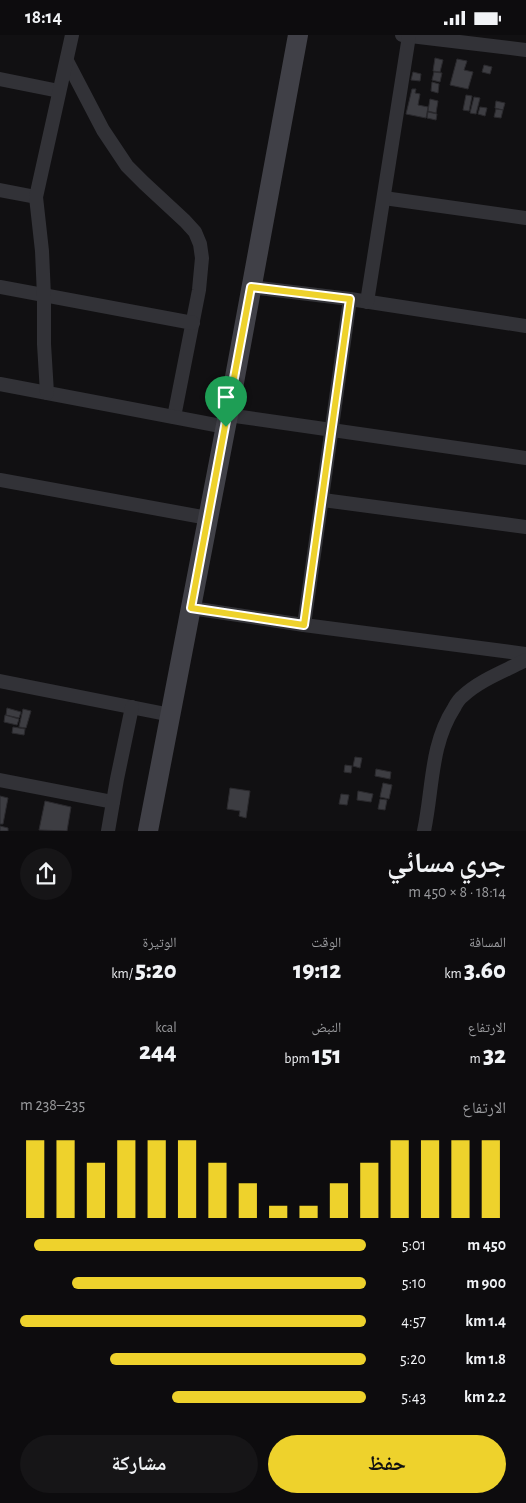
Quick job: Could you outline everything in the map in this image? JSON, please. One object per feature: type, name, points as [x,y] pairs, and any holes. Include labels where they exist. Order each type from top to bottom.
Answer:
[{"type":"street","points":[[48,393],[44,344],[44,295],[36,197],[72,35]]},
{"type":"street","points":[[148,831],[227,421],[298,35]]},
{"type":"street","points":[[367,302],[384,198],[406,36],[526,50]]},
{"type":"street","points":[[67,61],[103,130],[127,166],[185,221],[195,232],[200,244],[202,258],[199,291],[174,417]]},
{"type":"street","points":[[0,79],[59,91]]},
{"type":"street","points":[[0,190],[36,197]]},
{"type":"street","points":[[384,198],[526,217]]},
{"type":"street","points":[[0,287],[193,323]]},
{"type":"street","points":[[251,287],[350,299],[526,326]]},
{"type":"street","points":[[304,625],[350,299]]},
{"type":"street","points":[[0,384],[174,417],[332,431],[526,458]]},
{"type":"street","points":[[0,480],[208,518]]},
{"type":"street","points":[[323,500],[526,527]]},
{"type":"street","points":[[191,608],[526,654]]},
{"type":"street","points":[[424,831],[436,751],[440,735],[448,718],[461,697],[526,660]]},
{"type":"street","points":[[0,681],[171,715]]},
{"type":"street","points":[[108,831],[132,707]]},
{"type":"street","points":[[0,780],[113,802]]},
{"type":"building","points":[[435,58],[443,60],[440,72],[433,71]]},
{"type":"building","points":[[457,59],[467,61],[464,70],[473,72],[468,89],[450,85]]},
{"type":"building","points":[[484,65],[492,67],[490,74],[482,72]]},
{"type":"building","points":[[413,72],[421,74],[420,81],[411,80]]},
{"type":"building","points":[[434,72],[442,73],[440,82],[432,80]]},
{"type":"building","points":[[432,82],[439,84],[438,93],[431,91]]},
{"type":"building","points":[[412,89],[416,89],[415,93],[420,94],[418,105],[428,107],[426,118],[406,114]]},
{"type":"building","points":[[466,95],[472,96],[469,111],[463,110]]},
{"type":"building","points":[[474,97],[480,98],[476,114],[470,113]]},
{"type":"building","points":[[430,99],[438,101],[436,113],[428,111]]},
{"type":"building","points":[[496,101],[505,103],[503,110],[495,108]]},
{"type":"building","points":[[480,107],[487,108],[485,116],[478,114]]},
{"type":"building","points":[[496,109],[503,110],[501,118],[494,117]]},
{"type":"building","points":[[428,112],[437,114],[436,120],[427,118]]},
{"type":"building","points":[[7,708],[21,712],[19,718],[6,715]]},
{"type":"building","points":[[23,709],[31,711],[26,728],[19,727]]},
{"type":"building","points":[[5,715],[19,719],[17,725],[4,722]]},
{"type":"building","points":[[13,727],[25,729],[24,735],[12,733]]},
{"type":"building","points":[[355,757],[362,758],[360,768],[353,766]]},
{"type":"building","points":[[345,765],[352,766],[351,773],[344,772]]},
{"type":"building","points":[[376,769],[391,772],[390,779],[375,776]]},
{"type":"building","points":[[383,783],[392,785],[389,799],[380,797]]},
{"type":"building","points":[[230,788],[250,791],[246,818],[239,816],[240,811],[227,809]]},
{"type":"building","points":[[358,791],[373,794],[371,802],[357,800]]},
{"type":"building","points":[[341,794],[349,795],[347,805],[339,804]]},
{"type":"building","points":[[0,796],[8,798],[3,824],[0,824]]},
{"type":"building","points":[[380,799],[387,800],[385,810],[378,809]]},
{"type":"building","points":[[45,801],[71,807],[67,831],[39,830]]},
{"type":"building","points":[[0,826],[8,828],[8,831],[0,831]]},
{"type":"route","points":[[251,287],[350,299],[304,625],[191,608],[226,427],[251,287]]}]
